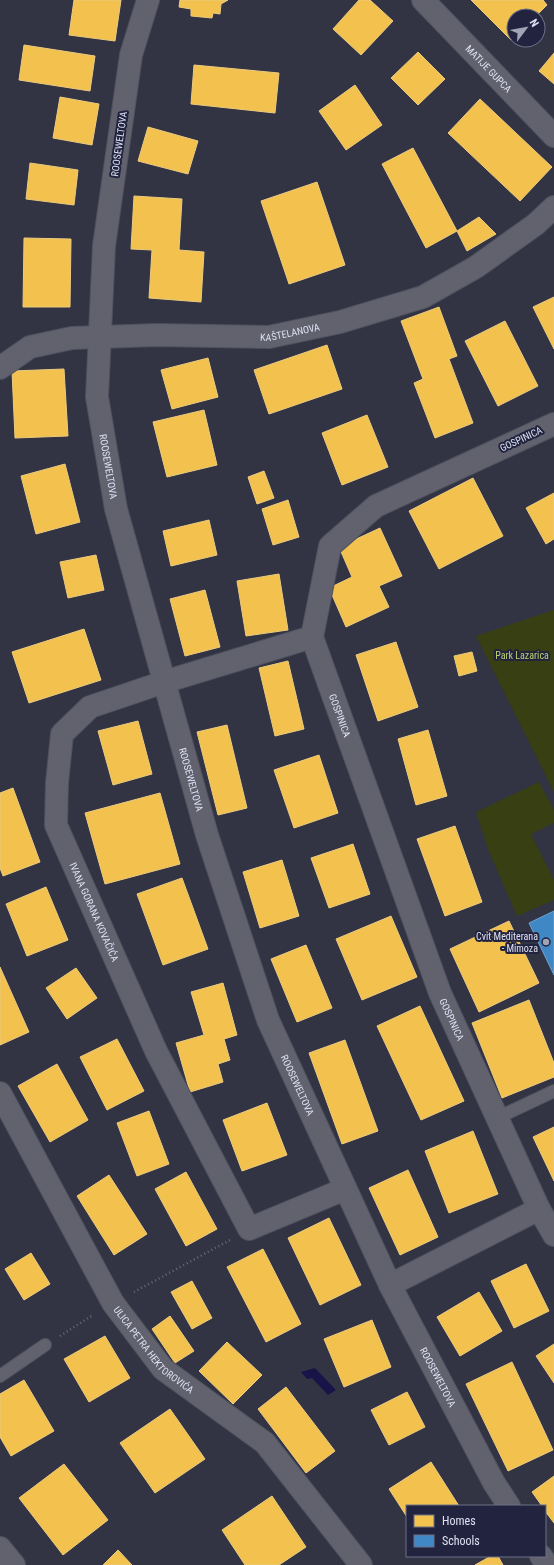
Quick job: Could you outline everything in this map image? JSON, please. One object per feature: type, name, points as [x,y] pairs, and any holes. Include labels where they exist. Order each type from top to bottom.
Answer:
[{"type":"street","name":"ROOSEWELTOVA","points":[[148,0],[131,55],[104,246],[97,397],[116,509],[207,834],[268,1020],[390,1285],[494,1483],[507,1505]]},
{"type":"street","name":"MATIJE GUPCA","points":[[425,0],[554,136]]},
{"type":"street","name":"KAŠTELANOVA","points":[[0,368],[30,347],[72,338],[157,335],[269,337],[340,322],[423,297],[476,267],[536,224],[554,207]]},
{"type":"street","name":"GOSPINICA","points":[[554,424],[376,506],[330,546],[312,637],[440,993],[538,1209],[554,1235]]},
{"type":"street","name":"IVANA GORANA KOVAČIĆA","points":[[249,1229],[156,1051],[56,825],[57,783],[62,734],[90,707],[164,682],[312,637]]},
{"type":"street","name":"ULICA PETRA HEKTOROVIĆA","points":[[0,1094],[113,1302],[163,1369],[264,1443],[361,1565]]},
{"type":"street","points":[[249,1229],[346,1188]]},
{"type":"street","points":[[390,1285],[538,1209]]},
{"type":"street","points":[[0,1548],[14,1565]]},
{"type":"lane","points":[[497,1118],[554,1091]]},
{"type":"lane","points":[[0,1376],[45,1345]]},
{"type":"path","points":[[113,1302],[249,1229]]},
{"type":"green space","name":"Park Lazarica","points":[[554,610],[554,792],[476,636]]},
{"type":"green space","points":[[539,782],[554,810],[554,823],[531,834],[554,880],[554,900],[517,916],[488,849],[476,812]]},
{"type":"shaded area","points":[[315,1368],[336,1390],[328,1395],[312,1378],[307,1379],[301,1372]]},
{"type":"building: Homes","points":[[74,0],[121,0],[115,41],[69,35]]},
{"type":"building: Homes","points":[[180,0],[228,0],[221,4],[220,14],[213,13],[212,18],[191,16],[191,9],[179,7]]},
{"type":"building: Homes","points":[[359,0],[370,0],[393,21],[361,55],[333,29]]},
{"type":"building: Homes","points":[[471,0],[543,0],[547,5],[544,8],[506,8],[506,35]]},
{"type":"building: Homes","points":[[24,45],[95,56],[90,91],[19,80]]},
{"type":"building: Homes","points":[[418,52],[445,79],[418,105],[391,78]]},
{"type":"building: Homes","points":[[554,53],[554,84],[539,71]]},
{"type":"building: Homes","points":[[194,65],[279,73],[275,113],[191,104]]},
{"type":"building: Homes","points":[[355,85],[382,125],[346,150],[319,111]]},
{"type":"building: Homes","points":[[60,97],[99,104],[92,145],[53,138]]},
{"type":"building: Homes","points":[[480,99],[552,167],[520,201],[448,133]]},
{"type":"building: Homes","points":[[148,127],[198,141],[188,174],[138,161]]},
{"type":"building: Homes","points":[[413,148],[457,231],[426,248],[382,164]]},
{"type":"building: Homes","points":[[30,163],[78,170],[74,205],[26,199]]},
{"type":"building: Homes","points":[[317,182],[345,265],[289,284],[261,201]]},
{"type":"building: Homes","points":[[134,196],[182,199],[179,250],[204,252],[201,302],[149,298],[152,250],[131,249]]},
{"type":"building: Homes","points":[[479,217],[496,234],[467,251],[457,231]]},
{"type":"building: Homes","points":[[24,238],[71,239],[70,307],[23,307]]},
{"type":"building: Homes","points":[[554,297],[554,349],[533,307]]},
{"type":"building: Homes","points":[[439,307],[457,356],[449,359],[473,423],[435,438],[414,383],[423,379],[401,321]]},
{"type":"building: Homes","points":[[505,321],[538,386],[498,406],[465,341]]},
{"type":"building: Homes","points":[[327,345],[342,389],[269,414],[254,370]]},
{"type":"building: Homes","points":[[208,358],[218,397],[172,409],[161,370]]},
{"type":"building: Homes","points":[[64,369],[68,436],[15,438],[12,371]]},
{"type":"building: Homes","points":[[204,410],[217,465],[167,477],[153,422]]},
{"type":"building: Homes","points":[[367,415],[388,467],[342,485],[322,433]]},
{"type":"building: Homes","points":[[65,464],[80,522],[36,534],[21,476]]},
{"type":"building: Homes","points":[[264,471],[274,498],[257,504],[248,477]]},
{"type":"building: Homes","points":[[473,478],[503,536],[439,569],[409,511]]},
{"type":"building: Homes","points":[[554,493],[554,539],[546,544],[526,508]]},
{"type":"building: Homes","points":[[288,500],[299,537],[273,545],[262,509]]},
{"type":"building: Homes","points":[[209,520],[217,555],[171,566],[163,531]]},
{"type":"building: Homes","points":[[380,528],[402,576],[379,586],[389,607],[346,627],[329,588],[352,577],[339,547]]},
{"type":"building: Homes","points":[[96,555],[104,590],[68,598],[60,562]]},
{"type":"building: Homes","points":[[279,574],[288,630],[246,636],[237,581]]},
{"type":"building: Homes","points":[[205,590],[220,647],[185,656],[170,599]]},
{"type":"building: Homes","points":[[84,629],[101,680],[29,703],[12,652]]},
{"type":"building: Homes","points":[[396,642],[418,707],[378,721],[356,655]]},
{"type":"building: Homes","points":[[472,652],[477,671],[459,676],[454,656]]},
{"type":"building: Homes","points":[[288,661],[304,729],[275,736],[259,668]]},
{"type":"building: Homes","points":[[138,721],[152,774],[113,785],[98,731]]},
{"type":"building: Homes","points":[[227,725],[247,808],[218,815],[197,732]]},
{"type":"building: Homes","points":[[428,730],[447,796],[416,805],[398,739]]},
{"type":"building: Homes","points":[[319,755],[338,813],[294,828],[274,770]]},
{"type":"building: Homes","points":[[13,788],[40,862],[3,876],[0,868],[0,793]]},
{"type":"building: Homes","points":[[160,793],[180,864],[105,884],[85,813]]},
{"type":"building: Homes","points":[[455,826],[482,902],[445,916],[417,839]]},
{"type":"building: Homes","points":[[353,844],[370,894],[329,908],[311,858]]},
{"type":"building: Homes","points":[[282,860],[299,916],[260,928],[243,872]]},
{"type":"building: Homes","points":[[182,878],[208,949],[163,965],[137,894]]},
{"type":"building: Homes","points":[[46,887],[68,940],[27,956],[6,904]]},
{"type":"building: Homes","points":[[391,916],[417,977],[362,1000],[336,939]]},
{"type":"building: Homes","points":[[509,921],[539,983],[479,1012],[450,949]]},
{"type":"building: Homes","points":[[306,945],[332,1008],[297,1022],[271,959]]},
{"type":"building: Homes","points":[[0,967],[29,1032],[0,1045]]},
{"type":"building: Homes","points":[[76,968],[97,998],[67,1019],[46,988]]},
{"type":"building: Homes","points":[[223,983],[237,1035],[224,1039],[230,1060],[218,1064],[223,1082],[190,1092],[176,1043],[204,1035],[191,992]]},
{"type":"building: Homes","points":[[529,1000],[554,1063],[554,1077],[502,1098],[472,1023]]},
{"type":"building: Homes","points":[[420,1006],[464,1101],[421,1120],[377,1026]]},
{"type":"building: Homes","points":[[117,1039],[144,1091],[107,1110],[80,1057]]},
{"type":"building: Homes","points":[[345,1040],[378,1131],[342,1144],[309,1053]]},
{"type":"building: Homes","points":[[57,1064],[88,1120],[50,1142],[18,1086]]},
{"type":"building: Homes","points":[[267,1103],[287,1155],[242,1171],[223,1120]]},
{"type":"building: Homes","points":[[149,1111],[169,1164],[137,1176],[117,1123]]},
{"type":"building: Homes","points":[[554,1127],[554,1181],[533,1137]]},
{"type":"building: Homes","points":[[473,1131],[498,1194],[449,1213],[425,1151]]},
{"type":"building: Homes","points":[[408,1170],[438,1237],[400,1255],[369,1188]]},
{"type":"building: Homes","points":[[186,1172],[217,1229],[186,1246],[155,1189]]},
{"type":"building: Homes","points":[[109,1175],[147,1234],[114,1255],[77,1196]]},
{"type":"building: Homes","points":[[329,1218],[361,1285],[320,1305],[288,1238]]},
{"type":"building: Homes","points":[[263,1249],[301,1324],[266,1342],[227,1267]]},
{"type":"building: Homes","points":[[31,1253],[50,1284],[24,1300],[5,1269]]},
{"type":"building: Homes","points":[[526,1264],[549,1311],[514,1328],[491,1281]]},
{"type":"building: Homes","points":[[192,1281],[212,1318],[192,1329],[171,1292]]},
{"type":"building: Homes","points":[[479,1292],[502,1331],[460,1356],[437,1317]]},
{"type":"building: Homes","points":[[170,1316],[194,1351],[175,1363],[152,1329]]},
{"type":"building: Homes","points":[[372,1320],[391,1367],[344,1387],[324,1339]]},
{"type":"building: Homes","points":[[105,1336],[130,1378],[89,1402],[64,1359]]},
{"type":"building: Homes","points":[[227,1342],[262,1375],[233,1404],[199,1371]]},
{"type":"building: Homes","points":[[554,1344],[554,1383],[536,1356]]},
{"type":"building: Homes","points":[[512,1362],[553,1450],[508,1471],[466,1384]]},
{"type":"building: Homes","points":[[24,1380],[54,1431],[11,1456],[0,1437],[0,1394]]},
{"type":"building: Homes","points":[[286,1387],[335,1451],[306,1473],[258,1409]]},
{"type":"building: Homes","points":[[407,1392],[425,1427],[389,1445],[371,1410]]},
{"type":"building: Homes","points":[[170,1409],[205,1459],[155,1493],[120,1443]]},
{"type":"building: Homes","points":[[431,1462],[458,1505],[406,1505],[406,1515],[389,1489]]},
{"type":"building: Homes","points":[[64,1464],[108,1520],[63,1555],[19,1498]]},
{"type":"building: Homes","points":[[554,1476],[554,1523],[546,1512],[546,1505],[541,1505],[532,1492]]},
{"type":"building: Homes","points":[[272,1496],[306,1547],[279,1565],[245,1565],[222,1530]]},
{"type":"building: Homes","points":[[118,1550],[132,1565],[103,1565]]},
{"type":"building: Homes","points":[[489,1557],[499,1557],[503,1565],[475,1565]]},
{"type":"building: Schools","name":"Cvit Mediterana - Mimoza","points":[[554,911],[554,975],[529,923]]},
{"type":"place","name":"Cvit Mediterana - Mimoza","points":[[546,942]]}]
